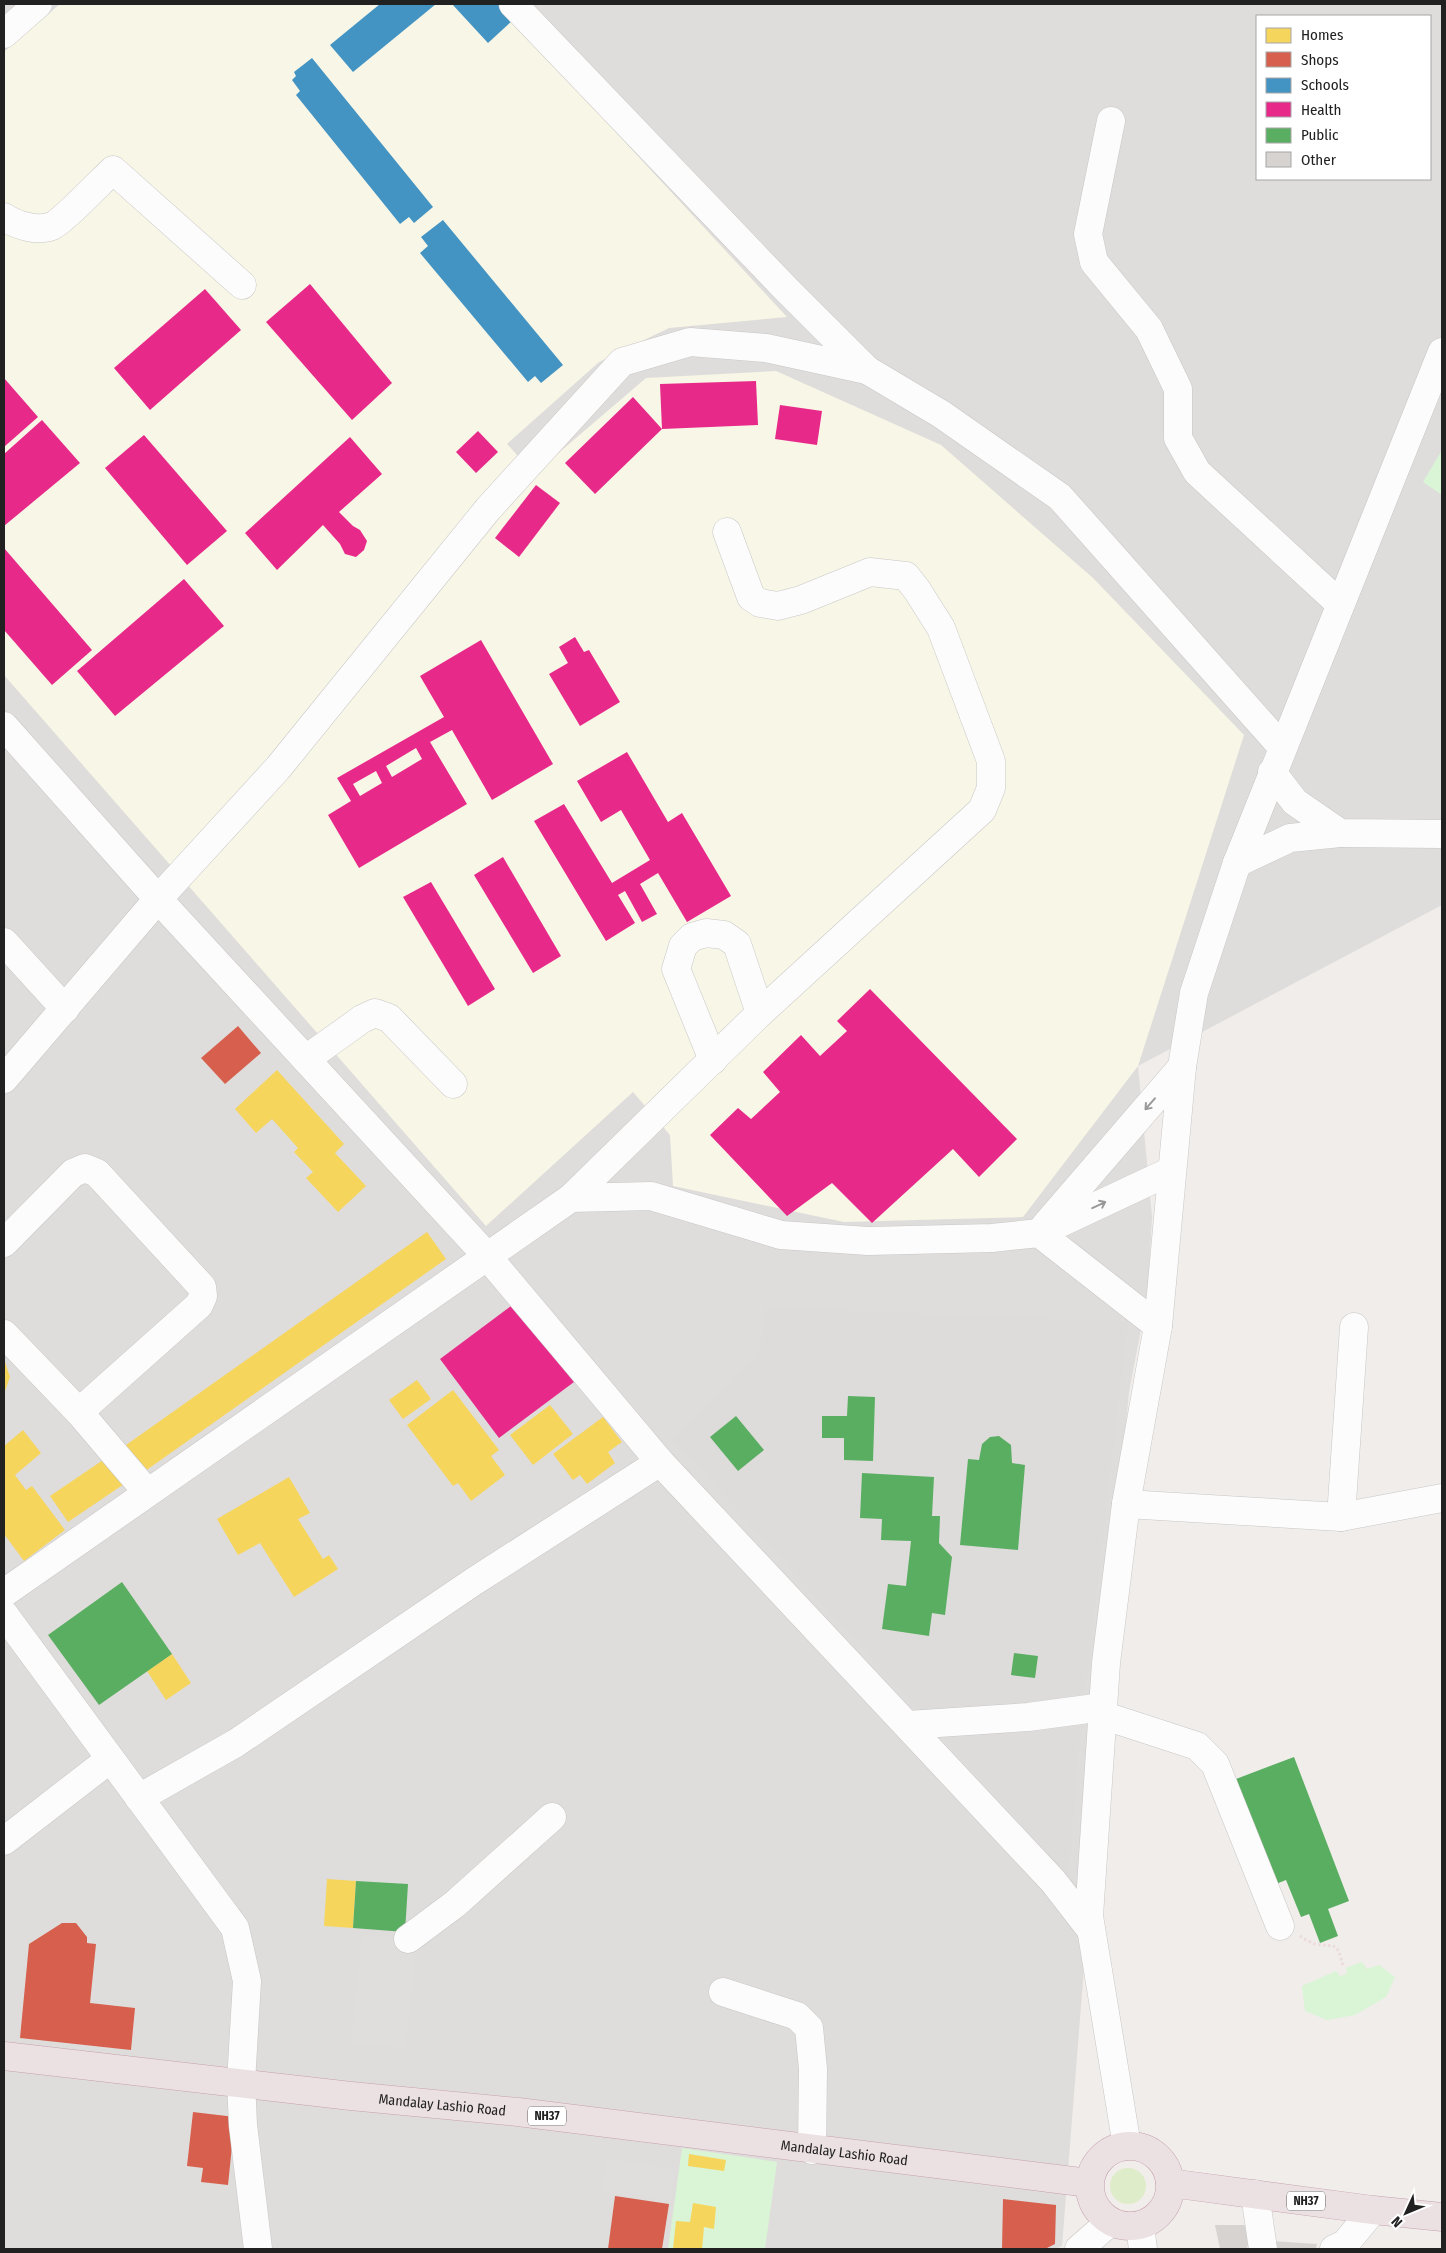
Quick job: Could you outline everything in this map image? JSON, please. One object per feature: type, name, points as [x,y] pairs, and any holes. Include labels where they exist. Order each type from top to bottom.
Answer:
[{"type":"highway","name":"Mandalay Lashio Road","points":[[4,2056],[351,2096],[518,2112],[1089,2183]]},
{"type":"highway","points":[[1128,2146],[1140,2147],[1156,2156],[1167,2171],[1170,2183],[1169,2194],[1159,2214],[1141,2237],[1110,2222],[1094,2205],[1089,2183],[1097,2162],[1111,2151],[1128,2146]]},
{"type":"highway","name":"NH37","points":[[1170,2183],[1373,2210],[1442,2217]]},
{"type":"street","points":[[4,34],[38,4]]},
{"type":"street","points":[[526,8],[777,280],[867,370],[941,414],[1060,497],[1277,760],[1295,802],[1340,833]]},
{"type":"street","points":[[1111,121],[1088,234],[1094,262],[1149,329],[1174,380],[1178,389],[1178,438],[1196,472],[1340,604]]},
{"type":"street","points":[[4,217],[15,224],[37,228],[53,226],[113,170],[242,285]]},
{"type":"street","points":[[4,1079],[158,898],[278,768],[488,509],[622,362],[690,342],[766,348],[867,370]]},
{"type":"street","points":[[1128,2146],[1089,1916],[1103,1711],[1126,1504],[1158,1326],[1182,1067],[1194,993],[1237,863],[1442,352]]},
{"type":"street","points":[[7,1584],[147,1492],[571,1198],[760,1014],[982,810],[991,788],[991,761],[941,628],[906,576],[870,572],[802,600],[778,606],[760,603],[751,597],[726,532]]},
{"type":"street","points":[[4,726],[158,898],[487,1256],[660,1462],[1053,1882],[1090,1930]]},
{"type":"street","points":[[1237,863],[1290,838],[1340,833],[1442,834]]},
{"type":"street","points":[[713,1060],[676,969],[683,946],[692,937],[706,933],[724,934],[737,944],[760,1014]]},
{"type":"street","points":[[4,942],[65,1009]]},
{"type":"street","points":[[306,1060],[362,1018],[375,1013],[389,1018],[453,1084]]},
{"type":"street","points":[[1039,1233],[1182,1067]]},
{"type":"street","points":[[4,1242],[73,1173],[85,1168],[97,1173],[202,1287],[203,1296],[199,1305],[79,1412]]},
{"type":"street","points":[[571,1198],[651,1196],[780,1235],[868,1241],[992,1238],[1039,1233],[1171,1172]]},
{"type":"street","points":[[1039,1233],[1158,1326]]},
{"type":"street","points":[[1341,1517],[1354,1328]]},
{"type":"street","points":[[4,1334],[79,1412],[147,1492]]},
{"type":"street","points":[[139,1798],[236,1743],[473,1582],[660,1462]]},
{"type":"street","points":[[1126,1504],[1341,1517],[1442,1498]]},
{"type":"street","points":[[4,1614],[235,1928],[247,1981],[241,2082],[242,2124],[258,2249]]},
{"type":"street","points":[[908,1725],[1103,1711],[1197,1746],[1215,1764],[1280,1926]]},
{"type":"street","points":[[4,1841],[110,1759]]},
{"type":"street","points":[[408,1939],[455,1904],[552,1817]]},
{"type":"street","points":[[723,1992],[797,2016],[809,2028],[813,2069],[812,2150]]},
{"type":"street","points":[[1255,2194],[1263,2249]]},
{"type":"street","points":[[1334,2249],[1345,2244],[1373,2210]]},
{"type":"street","points":[[1079,2249],[1110,2222]]},
{"type":"path","points":[[1280,1926],[1314,1944],[1332,1944],[1339,1951],[1343,1966]]},
{"type":"shaded area","points":[[4,4],[1442,4],[1442,905],[1138,1066],[1152,1217],[1148,1293],[1129,1392],[1107,1633],[1087,1930],[1062,2246],[1056,2249],[4,2249]]},
{"type":"shaded area","points":[[60,4],[497,4],[787,317],[669,328],[599,362],[507,444],[534,474],[646,378],[776,371],[941,445],[1093,578],[1244,735],[1138,1066],[1023,1217],[844,1222],[673,1186],[670,1135],[633,1092],[486,1226],[4,675],[4,52]]},
{"type":"shaded area","points":[[766,1307],[1128,1322],[1078,1756],[1069,1877],[673,1439],[759,1354]]},
{"type":"shaded area","points":[[362,1935],[417,1940],[406,2048],[351,2043]]},
{"type":"shaded area","points":[[607,2159],[675,2169],[671,2201],[602,2192]]},
{"type":"green space","points":[[1442,450],[1442,495],[1423,482]]},
{"type":"green space","points":[[1362,1962],[1367,1969],[1379,1965],[1395,1977],[1386,1997],[1355,2015],[1327,2020],[1305,2011],[1302,1986],[1336,1971],[1340,1976],[1347,1974],[1346,1968]]},
{"type":"green space","points":[[682,2148],[777,2162],[765,2249],[668,2249]]},
{"type":"green space","points":[[1128,2168],[1135,2169],[1141,2173],[1145,2179],[1145,2193],[1141,2199],[1135,2203],[1128,2204],[1121,2203],[1115,2199],[1111,2193],[1110,2186],[1111,2179],[1115,2173],[1121,2169]]},
{"type":"building: Homes","points":[[277,1070],[344,1144],[335,1153],[366,1186],[338,1212],[306,1178],[313,1172],[294,1152],[298,1148],[272,1119],[256,1133],[235,1109]]},
{"type":"building: Homes","points":[[427,1232],[446,1259],[138,1476],[119,1450]]},
{"type":"building: Homes","points":[[4,1359],[10,1377],[4,1394]]},
{"type":"building: Homes","points":[[417,1380],[431,1399],[403,1419],[389,1400]]},
{"type":"building: Homes","points":[[453,1390],[499,1450],[491,1456],[505,1475],[471,1501],[458,1483],[453,1486],[407,1425]]},
{"type":"building: Homes","points":[[550,1405],[573,1434],[533,1465],[510,1435]]},
{"type":"building: Homes","points":[[603,1417],[622,1442],[608,1452],[615,1463],[587,1484],[580,1475],[573,1480],[553,1454]]},
{"type":"building: Homes","points":[[23,1430],[41,1453],[15,1475],[26,1490],[32,1486],[65,1530],[24,1561],[4,1534],[4,1446]]},
{"type":"building: Homes","points":[[109,1456],[127,1482],[68,1522],[50,1496]]},
{"type":"building: Homes","points":[[289,1477],[310,1513],[298,1519],[323,1559],[329,1555],[338,1569],[294,1597],[260,1543],[238,1555],[217,1519]]},
{"type":"building: Homes","points":[[172,1654],[191,1683],[166,1700],[147,1671]]},
{"type":"building: Homes","points":[[327,1879],[356,1881],[353,1928],[324,1926]]},
{"type":"building: Homes","points":[[689,2154],[726,2160],[724,2171],[688,2166]]},
{"type":"building: Homes","points":[[693,2203],[716,2207],[714,2229],[704,2227],[702,2249],[673,2249],[676,2221],[690,2222]]},
{"type":"building: Shops","points":[[238,1026],[261,1053],[225,1084],[201,1058]]},
{"type":"building: Shops","points":[[62,1923],[76,1923],[87,1937],[87,1943],[96,1944],[90,2003],[135,2008],[131,2050],[20,2038],[29,1944]]},
{"type":"building: Shops","points":[[193,2112],[235,2117],[228,2185],[201,2182],[203,2168],[187,2166]]},
{"type":"building: Shops","points":[[615,2196],[669,2204],[662,2249],[608,2249]]},
{"type":"building: Shops","points":[[1003,2199],[1056,2205],[1055,2244],[1045,2249],[1002,2249]]},
{"type":"building: Schools","points":[[380,4],[436,4],[353,72],[330,45]]},
{"type":"building: Schools","points":[[452,4],[498,4],[513,20],[488,43]]},
{"type":"building: Schools","points":[[312,58],[433,207],[414,223],[409,217],[400,224],[296,95],[300,91],[292,80],[296,76],[294,72]]},
{"type":"building: Schools","points":[[443,220],[563,365],[541,383],[535,376],[528,382],[420,253],[428,246],[421,237]]},
{"type":"building: Health","points":[[310,284],[392,383],[352,420],[266,322]]},
{"type":"building: Health","points":[[205,289],[241,330],[150,410],[114,368]]},
{"type":"building: Health","points":[[4,378],[38,417],[4,447]]},
{"type":"building: Health","points":[[756,381],[758,425],[662,429],[660,384]]},
{"type":"building: Health","points":[[633,397],[662,429],[595,494],[565,463]]},
{"type":"building: Health","points":[[780,405],[822,411],[817,445],[775,439]]},
{"type":"building: Health","points":[[42,420],[80,463],[4,526],[4,454]]},
{"type":"building: Health","points":[[478,431],[498,452],[476,473],[456,452]]},
{"type":"building: Health","points":[[144,435],[227,531],[187,565],[105,468]]},
{"type":"building: Health","points":[[350,437],[382,474],[339,512],[353,526],[360,530],[367,541],[364,550],[356,557],[345,554],[340,544],[323,525],[277,570],[245,533]]},
{"type":"building: Health","points":[[536,485],[560,503],[519,557],[495,538]]},
{"type":"building: Health","points":[[4,548],[92,650],[52,685],[4,630]]},
{"type":"building: Health","points":[[184,579],[224,626],[115,716],[77,671]]},
{"type":"building: Health","points":[[575,637],[584,652],[589,650],[620,702],[580,726],[549,674],[568,663],[559,647]]},
{"type":"building: Health","points":[[481,640],[553,764],[492,800],[452,730],[430,742],[467,804],[359,868],[328,815],[351,801],[337,778],[444,717],[420,676]],"holes":[[[416,748],[422,759],[392,777],[386,766]],[[376,771],[382,783],[360,796],[353,784]]]},
{"type":"building: Health","points":[[627,752],[668,822],[682,813],[731,896],[687,922],[658,873],[640,884],[657,914],[642,922],[625,891],[618,895],[635,923],[606,941],[534,821],[564,804],[612,883],[650,860],[621,810],[601,822],[577,781]]},
{"type":"building: Health","points":[[503,857],[561,956],[533,973],[474,875]]},
{"type":"building: Health","points":[[431,882],[495,989],[468,1006],[403,897]]},
{"type":"building: Health","points":[[870,989],[1017,1139],[979,1177],[953,1149],[872,1223],[832,1183],[787,1216],[710,1135],[738,1108],[751,1119],[780,1092],[763,1072],[801,1035],[820,1056],[847,1031],[837,1021]]},
{"type":"building: Health","points":[[515,1303],[574,1382],[499,1438],[440,1359]]},
{"type":"building: Public","points":[[848,1396],[875,1397],[873,1461],[844,1460],[844,1438],[822,1438],[822,1416],[847,1416]]},
{"type":"building: Public","points":[[736,1416],[764,1450],[738,1471],[710,1437]]},
{"type":"building: Public","points":[[999,1436],[1011,1445],[1012,1463],[1025,1465],[1018,1550],[960,1545],[968,1459],[979,1460],[982,1444],[990,1437]]},
{"type":"building: Public","points":[[862,1473],[934,1477],[932,1516],[940,1516],[939,1543],[952,1557],[945,1615],[932,1613],[929,1636],[882,1629],[888,1584],[906,1586],[911,1541],[881,1540],[882,1519],[860,1518]]},
{"type":"building: Public","points":[[122,1582],[172,1654],[99,1705],[48,1635]]},
{"type":"building: Public","points":[[1014,1653],[1038,1656],[1035,1678],[1011,1675]]},
{"type":"building: Public","points":[[1294,1757],[1349,1901],[1328,1909],[1338,1936],[1320,1943],[1309,1914],[1301,1917],[1286,1880],[1276,1884],[1236,1779]]},
{"type":"building: Public","points":[[356,1881],[408,1884],[405,1932],[353,1928]]},
{"type":"building: Other","points":[[1215,2225],[1252,2225],[1247,2249],[1220,2249]]},
{"type":"building: Other","points":[[1271,2241],[1317,2244],[1316,2249],[1270,2249]]}]
